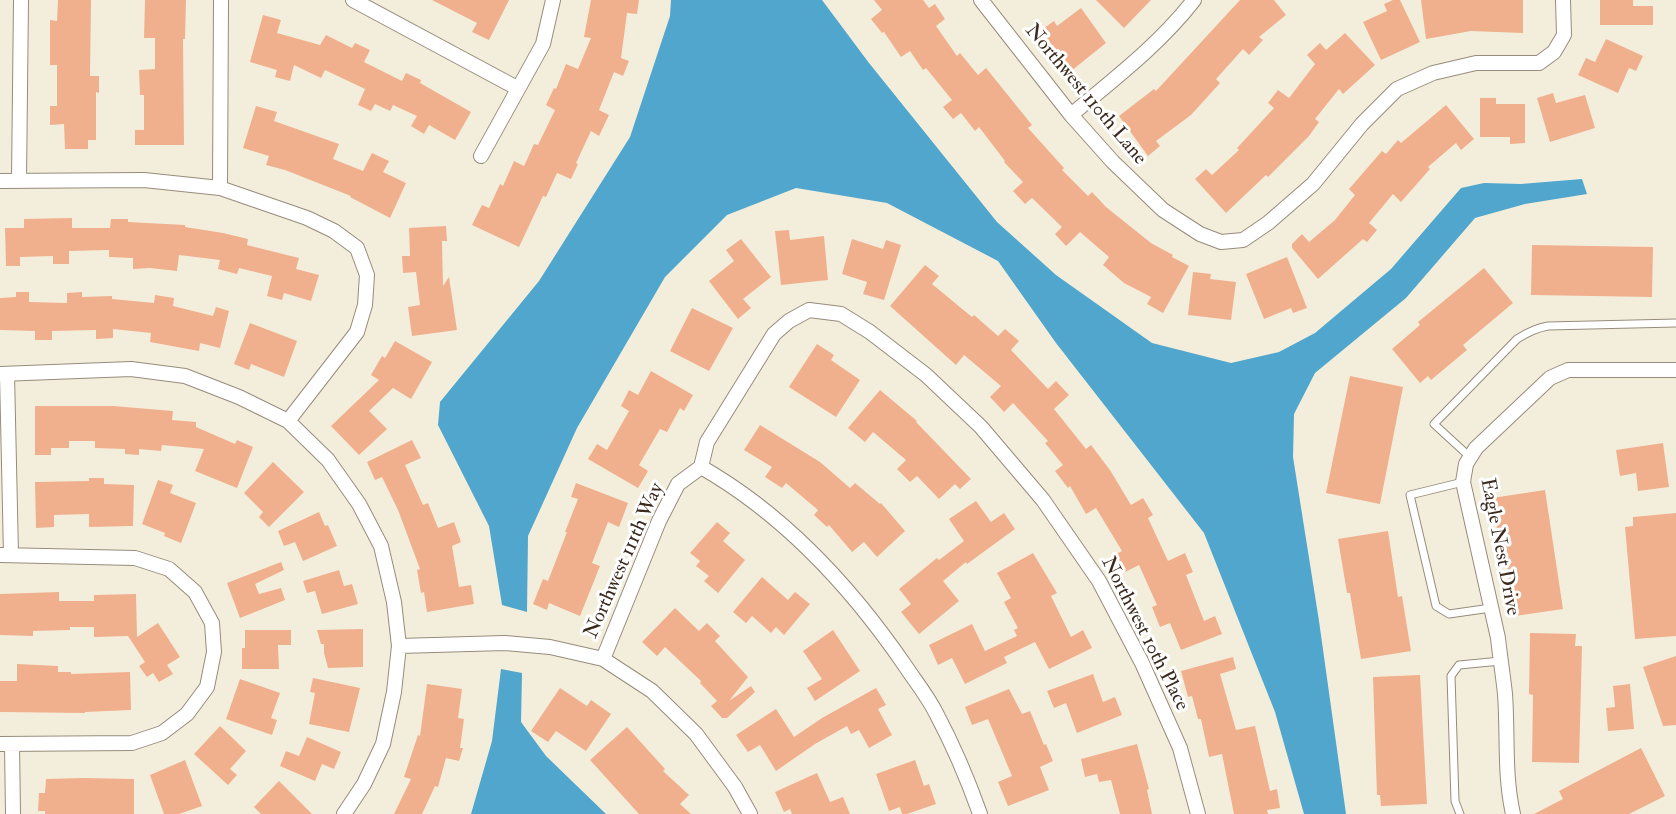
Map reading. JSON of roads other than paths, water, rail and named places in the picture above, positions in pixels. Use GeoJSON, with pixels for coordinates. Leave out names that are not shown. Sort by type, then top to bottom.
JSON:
{"type":"FeatureCollection","features":[{"type":"Feature","properties":{"kind":"street"},"geometry":{"type":"LineString","coordinates":[[19,180],[21,0]]}},
{"type":"Feature","properties":{"kind":"street"},"geometry":{"type":"LineString","coordinates":[[220,188],[221,0]]}},
{"type":"Feature","properties":{"kind":"street"},"geometry":{"type":"LineString","coordinates":[[353,0],[517,88]]}},
{"type":"Feature","properties":{"kind":"street"},"geometry":{"type":"LineString","coordinates":[[481,156],[543,44],[554,0]]}},
{"type":"Feature","properties":{"kind":"street","name":"Northwest 110th Lane"},"geometry":{"type":"LineString","coordinates":[[981,0],[1071,115],[1113,162],[1163,210],[1200,234],[1221,242],[1243,240],[1268,223],[1313,184],[1362,124],[1397,89],[1433,74],[1476,63],[1539,63],[1554,52],[1564,34],[1563,0]]}},
{"type":"Feature","properties":{"kind":"street"},"geometry":{"type":"LineString","coordinates":[[1071,115],[1140,58],[1179,20],[1194,0]]}},
{"type":"Feature","properties":{"kind":"street"},"geometry":{"type":"LineString","coordinates":[[0,181],[144,180],[220,188],[307,218],[334,231],[357,248],[368,275],[365,305],[357,332],[288,421]]}},
{"type":"Feature","properties":{"kind":"street","name":"Northwest 10th Place"},"geometry":{"type":"LineString","coordinates":[[701,467],[707,442],[774,334],[789,321],[808,310],[841,314],[870,332],[926,375],[981,427],[1043,500],[1099,581],[1142,663],[1180,748],[1198,814]]}},
{"type":"Feature","properties":{"kind":"street"},"geometry":{"type":"LineString","coordinates":[[13,814],[6,744],[132,743],[162,733],[187,714],[207,687],[214,652],[212,622],[195,592],[169,569],[135,558],[6,555],[4,374],[131,369],[185,376],[239,397],[288,421],[327,460],[359,504],[381,546],[394,602],[399,646],[394,692],[383,744],[364,784],[344,814]]}},
{"type":"Feature","properties":{"kind":"street","name":"Eagle Nest Drive"},"geometry":{"type":"LineString","coordinates":[[1513,814],[1508,793],[1505,694],[1491,608],[1463,482],[1466,464],[1476,448],[1550,378],[1568,370],[1676,370]]}},
{"type":"Feature","properties":{"kind":"street"},"geometry":{"type":"LineString","coordinates":[[701,467],[735,487],[792,533],[844,585],[936,711],[980,814]]}},
{"type":"Feature","properties":{"kind":"street","name":"Northwest 111th Way"},"geometry":{"type":"LineString","coordinates":[[603,659],[659,521],[678,484],[701,467]]}},
{"type":"Feature","properties":{"kind":"street"},"geometry":{"type":"LineString","coordinates":[[399,646],[505,643],[550,647],[603,659],[652,691],[696,734],[735,787],[750,814]]}},
{"type":"Feature","properties":{"kind":"lane"},"geometry":{"type":"LineString","coordinates":[[1470,457],[1434,424],[1517,339],[1535,328],[1548,326],[1676,323]]}},
{"type":"Feature","properties":{"kind":"lane"},"geometry":{"type":"LineString","coordinates":[[1463,482],[1410,495],[1436,606],[1449,614],[1491,608]]}},
{"type":"Feature","properties":{"kind":"lane"},"geometry":{"type":"LineString","coordinates":[[1460,814],[1455,801],[1450,676],[1459,665],[1500,661]]}},
{"type":"Feature","properties":{"kind":"water"},"geometry":{"type":"Polygon","coordinates":[[[671,0],[822,0],[869,63],[997,222],[1056,275],[1152,343],[1231,363],[1279,352],[1315,333],[1391,269],[1461,188],[1484,183],[1521,184],[1582,179],[1587,194],[1525,204],[1475,218],[1406,298],[1315,373],[1294,414],[1293,457],[1346,814],[1304,814],[1275,712],[1204,533],[1056,343],[998,261],[887,203],[796,188],[727,215],[665,277],[577,428],[528,536],[527,612],[502,605],[489,526],[438,425],[440,402],[539,281],[630,137],[670,16],[671,0]]]}},
{"type":"Feature","properties":{"kind":"water"},"geometry":{"type":"Polygon","coordinates":[[[501,669],[522,673],[521,722],[546,756],[606,814],[471,814],[492,741],[501,669]]]}}]}
